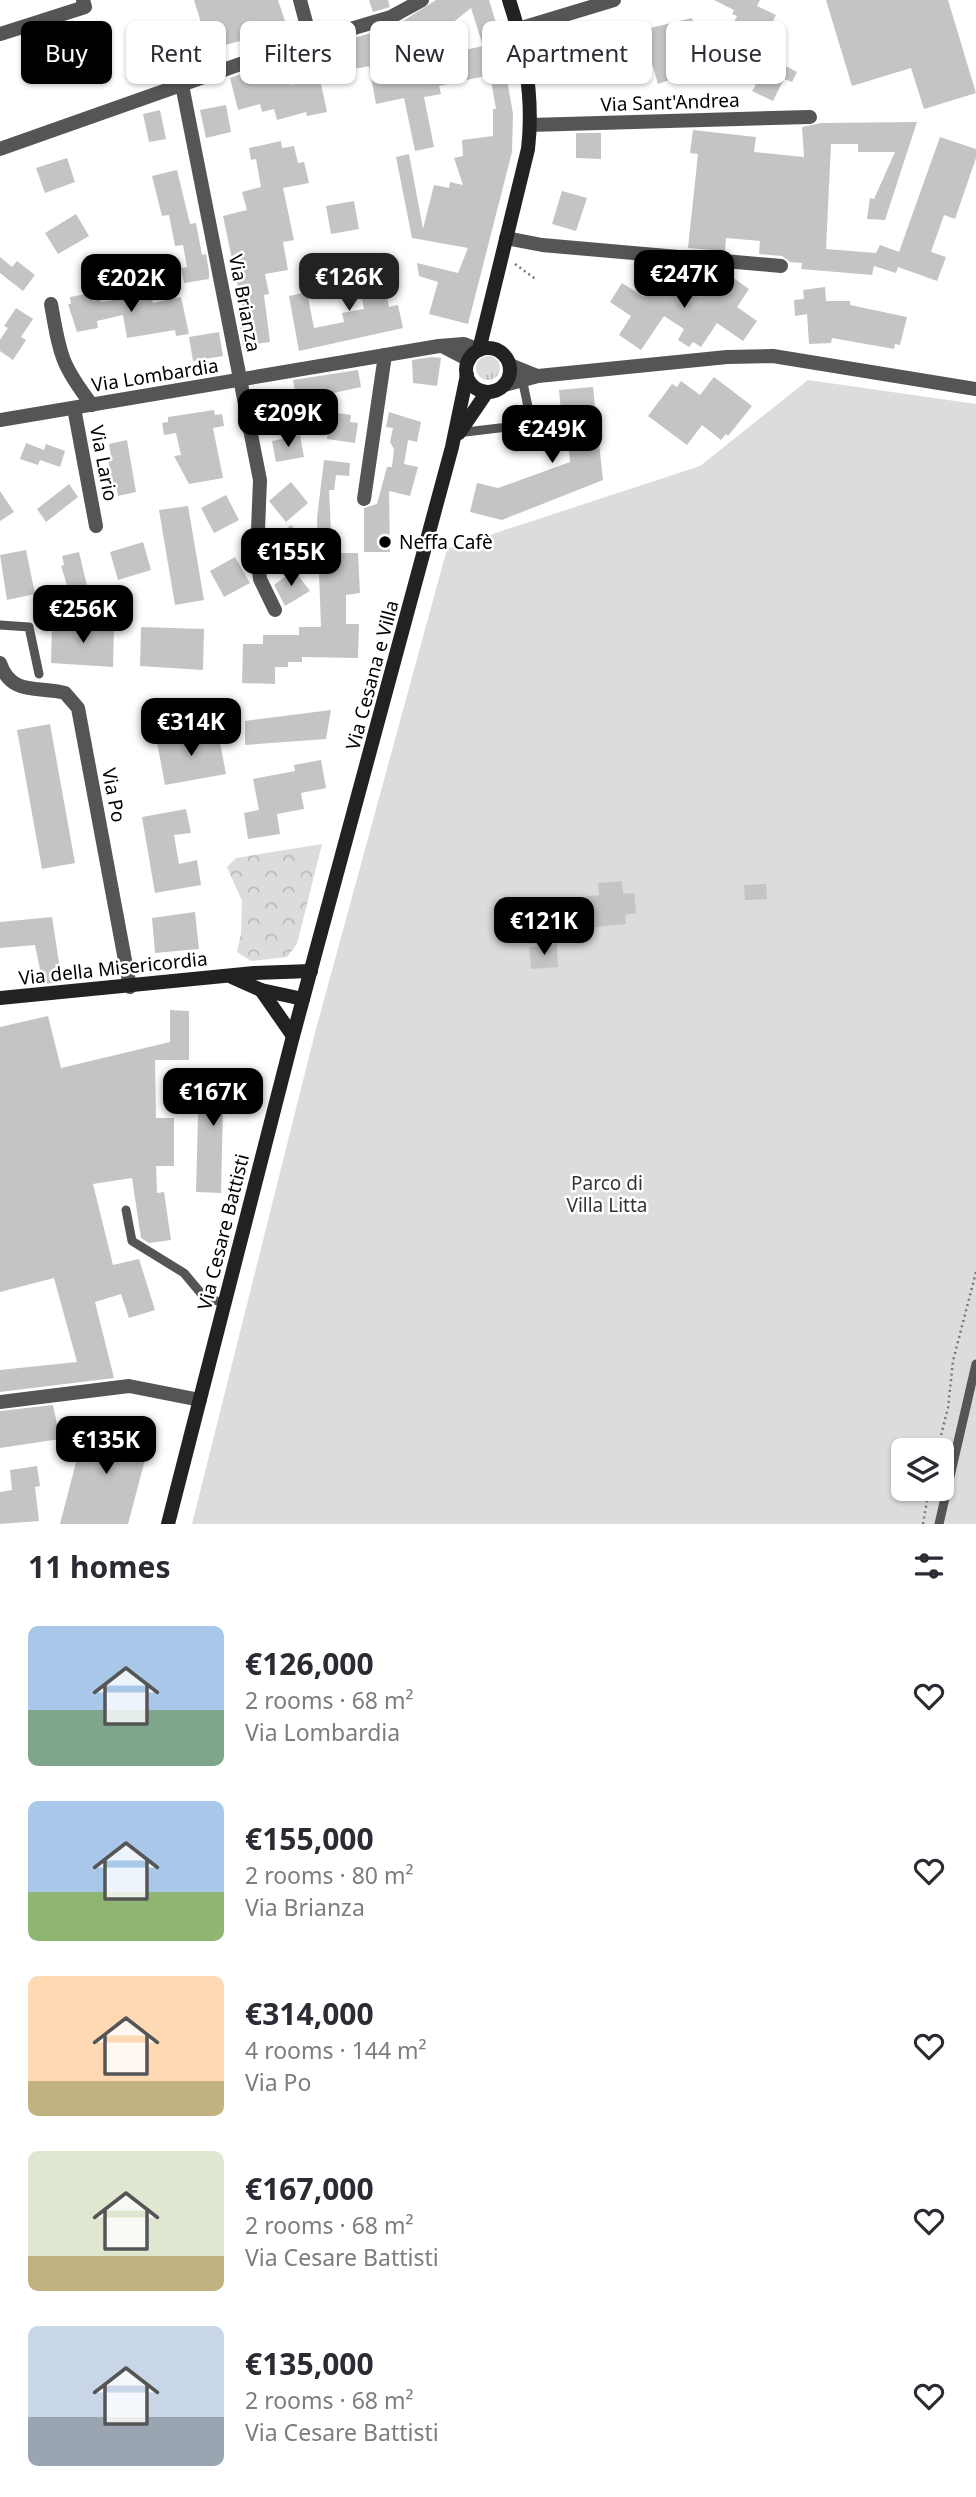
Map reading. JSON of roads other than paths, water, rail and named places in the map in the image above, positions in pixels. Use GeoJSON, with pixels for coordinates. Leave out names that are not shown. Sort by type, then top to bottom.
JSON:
{"type":"FeatureCollection","features":[{"type":"Feature","properties":{"kind":"main road","name":"Via Cesana e Villa"},"geometry":{"type":"LineString","coordinates":[[509,0],[516,21]]}},
{"type":"Feature","properties":{"kind":"main road","name":"Via Cesana e Villa"},"geometry":{"type":"LineString","coordinates":[[326,912],[456,438],[472,362],[512,240],[530,125],[528,84]]}},
{"type":"Feature","properties":{"kind":"main road","name":"Via Cesana e Villa"},"geometry":{"type":"LineString","coordinates":[[491,304],[498,350]]}},
{"type":"Feature","properties":{"kind":"main road"},"geometry":{"type":"LineString","coordinates":[[498,350],[518,372],[504,385],[487,392],[476,389],[472,362],[498,350]]}},
{"type":"Feature","properties":{"kind":"main road","name":"Via Cesana e Villa"},"geometry":{"type":"LineString","coordinates":[[456,438],[487,392]]}},
{"type":"Feature","properties":{"kind":"main road","name":"Via Cesare Battisti"},"geometry":{"type":"LineString","coordinates":[[168,1524],[326,912]]}},
{"type":"Feature","properties":{"kind":"main road","name":"Via della Misericordia"},"geometry":{"type":"LineString","coordinates":[[0,998],[311,971]]}},
{"type":"Feature","properties":{"kind":"main road","name":"Via della Misericordia"},"geometry":{"type":"LineString","coordinates":[[230,976],[261,990],[303,999]]}},
{"type":"Feature","properties":{"kind":"main road"},"geometry":{"type":"LineString","coordinates":[[261,990],[293,1036]]}},
{"type":"Feature","properties":{"kind":"street"},"geometry":{"type":"LineString","coordinates":[[0,34],[85,7],[83,0]]}},
{"type":"Feature","properties":{"kind":"street"},"geometry":{"type":"LineString","coordinates":[[300,0],[306,21]]}},
{"type":"Feature","properties":{"kind":"street"},"geometry":{"type":"LineString","coordinates":[[356,28],[391,17],[422,0]]}},
{"type":"Feature","properties":{"kind":"street"},"geometry":{"type":"LineString","coordinates":[[544,21],[614,0]]}},
{"type":"Feature","properties":{"kind":"street"},"geometry":{"type":"LineString","coordinates":[[0,149],[240,65]]}},
{"type":"Feature","properties":{"kind":"street","name":"Via Brianza"},"geometry":{"type":"LineString","coordinates":[[182,85],[260,480],[257,555],[260,579],[275,610]]}},
{"type":"Feature","properties":{"kind":"street","name":"Via Sant'Andrea"},"geometry":{"type":"LineString","coordinates":[[530,125],[810,117]]}},
{"type":"Feature","properties":{"kind":"street"},"geometry":{"type":"LineString","coordinates":[[512,240],[781,267]]}},
{"type":"Feature","properties":{"kind":"street"},"geometry":{"type":"LineString","coordinates":[[51,304],[60,354],[66,371],[92,405]]}},
{"type":"Feature","properties":{"kind":"street","name":"Via Lombardia"},"geometry":{"type":"LineString","coordinates":[[0,420],[439,346],[464,344],[472,362]]}},
{"type":"Feature","properties":{"kind":"street"},"geometry":{"type":"LineString","coordinates":[[364,499],[385,355]]}},
{"type":"Feature","properties":{"kind":"street"},"geometry":{"type":"LineString","coordinates":[[518,372],[538,376],[727,357],[773,356],[976,389]]}},
{"type":"Feature","properties":{"kind":"street","name":"Via Lario"},"geometry":{"type":"LineString","coordinates":[[74,408],[96,526]]}},
{"type":"Feature","properties":{"kind":"street","name":"Via Po"},"geometry":{"type":"LineString","coordinates":[[0,663],[8,680],[15,685],[25,690],[65,693],[78,708],[130,986]]}},
{"type":"Feature","properties":{"kind":"street"},"geometry":{"type":"LineString","coordinates":[[0,1402],[130,1386],[200,1400]]}},
{"type":"Feature","properties":{"kind":"lane"},"geometry":{"type":"LineString","coordinates":[[456,438],[516,426],[528,407],[518,372]]}},
{"type":"Feature","properties":{"kind":"lane"},"geometry":{"type":"LineString","coordinates":[[0,625],[29,627],[39,674]]}},
{"type":"Feature","properties":{"kind":"lane"},"geometry":{"type":"LineString","coordinates":[[126,1210],[132,1241],[184,1273],[205,1298],[225,1303]]}},
{"type":"Feature","properties":{"kind":"lane"},"geometry":{"type":"LineString","coordinates":[[939,1524],[976,1364]]}},
{"type":"Feature","properties":{"kind":"place","name":"Neffa Cafè"},"geometry":{"type":"Point","coordinates":[385,542]}},
{"type":"Feature","properties":{"kind":"park label","name":"Parco di Villa Litta"},"geometry":{"type":"Point","coordinates":[607,1194]}}]}
